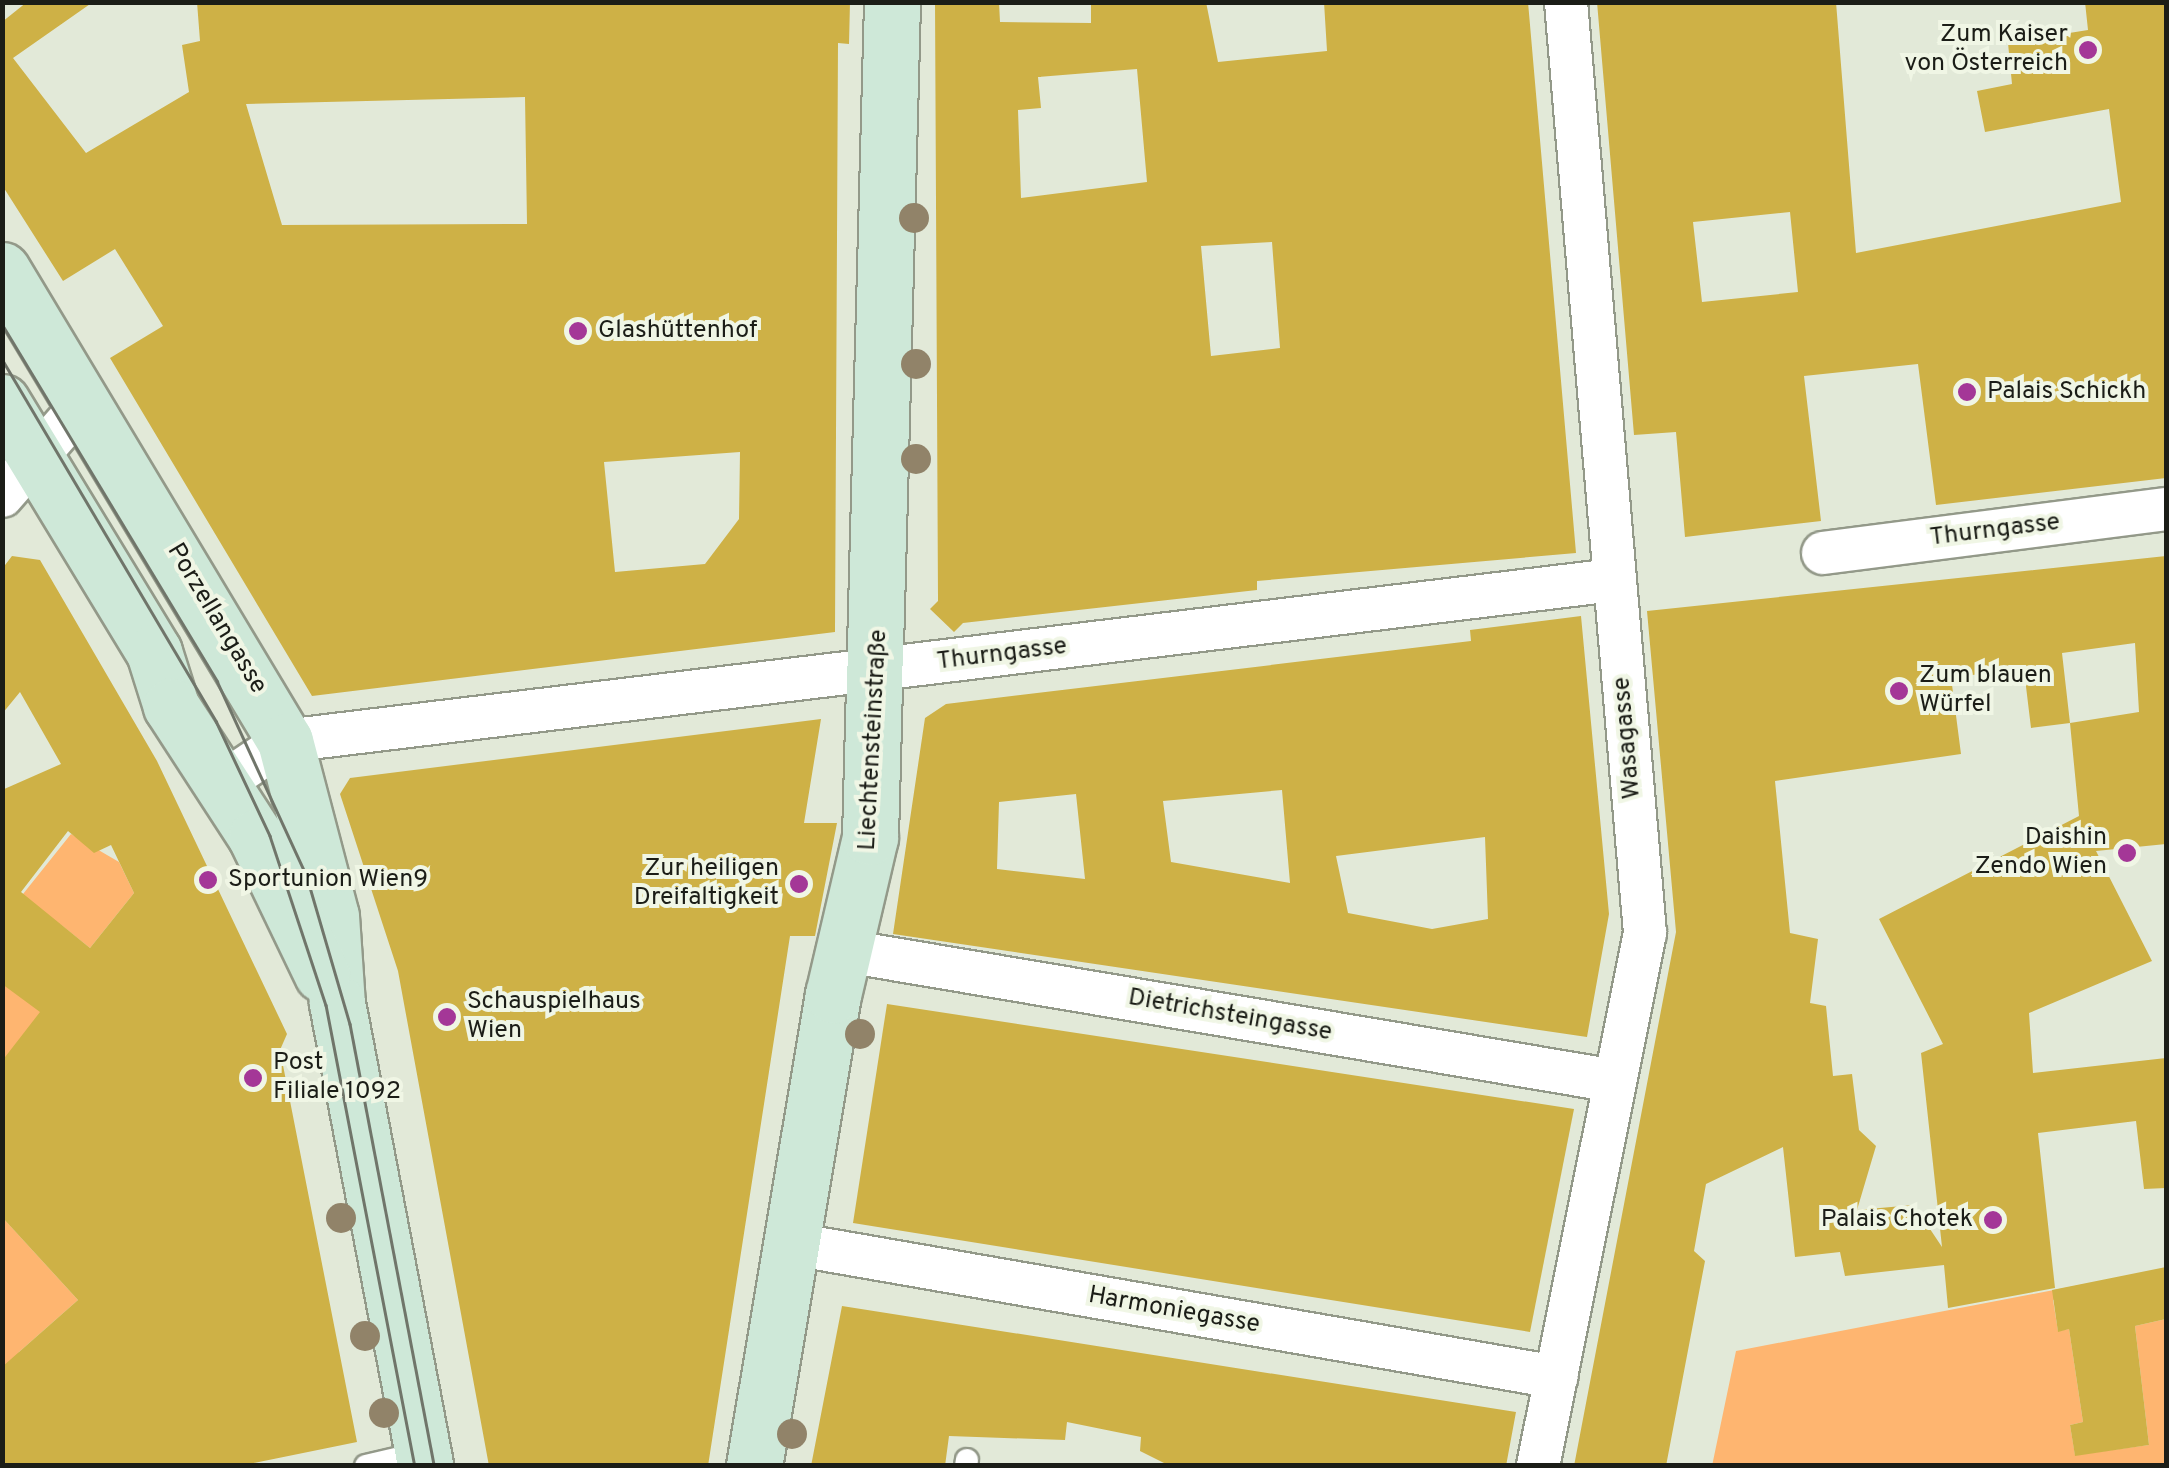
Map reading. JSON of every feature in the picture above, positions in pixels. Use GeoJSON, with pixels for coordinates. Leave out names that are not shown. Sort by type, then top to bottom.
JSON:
{"type":"FeatureCollection","features":[{"type":"Feature","properties":{"kind":"street","name":"Liechtensteinstraße"},"geometry":{"type":"LineString","coordinates":[[754,1466],[846,951],[867,860],[880,671],[892,2]]}},
{"type":"Feature","properties":{"kind":"street","name":"Wasagasse"},"geometry":{"type":"LineString","coordinates":[[1538,1466],[1645,933],[1566,2]]}},
{"type":"Feature","properties":{"kind":"street","name":"Porzellangasse"},"geometry":{"type":"LineString","coordinates":[[2,270],[285,741],[331,916],[338,1003],[424,1459]]}},
{"type":"Feature","properties":{"kind":"street","name":"Porzellangasse"},"geometry":{"type":"LineString","coordinates":[[2,402],[18,476],[224,782],[338,1003]]}},
{"type":"Feature","properties":{"kind":"street"},"geometry":{"type":"LineString","coordinates":[[18,476],[84,403]]}},
{"type":"Feature","properties":{"kind":"street","name":"Thurngasse"},"geometry":{"type":"LineString","coordinates":[[1823,553],[2166,509]]}},
{"type":"Feature","properties":{"kind":"street","name":"Thurngasse"},"geometry":{"type":"LineString","coordinates":[[224,782],[285,741],[1614,580]]}},
{"type":"Feature","properties":{"kind":"street","name":"Dietrichsteingasse"},"geometry":{"type":"LineString","coordinates":[[846,951],[1615,1081]]}},
{"type":"Feature","properties":{"kind":"street","name":"Harmoniegasse"},"geometry":{"type":"LineString","coordinates":[[793,1244],[1556,1377]]}},
{"type":"Feature","properties":{"kind":"lane"},"geometry":{"type":"LineString","coordinates":[[366,1466],[424,1459]]}},
{"type":"Feature","properties":{"kind":"shaded area"},"geometry":{"type":"Polygon","coordinates":[[[71,834],[119,862],[134,893],[90,948],[60,924],[105,1061],[3,1061],[3,919],[71,834]]]}},
{"type":"Feature","properties":{"kind":"shaded area"},"geometry":{"type":"Polygon","coordinates":[[[3,1218],[78,1300],[19,1352],[3,1405],[3,1218]]]}},
{"type":"Feature","properties":{"kind":"shaded area"},"geometry":{"type":"Polygon","coordinates":[[[2085,1284],[2053,1300],[2058,1331],[2069,1329],[2083,1422],[2070,1425],[2075,1455],[2149,1445],[2135,1326],[2166,1319],[2166,1465],[1712,1466],[1736,1351],[2085,1284]]]}},
{"type":"Feature","properties":{"kind":"building"},"geometry":{"type":"Polygon","coordinates":[[[27,2],[93,2],[13,58],[86,153],[189,92],[182,45],[200,41],[197,2],[850,2],[849,44],[838,43],[835,632],[312,696],[110,358],[163,326],[115,249],[63,281],[2,185],[2,22],[27,2]],[[525,97],[246,104],[282,225],[527,224],[525,97]],[[740,452],[604,462],[615,572],[705,564],[739,519],[740,452]]]}},
{"type":"Feature","properties":{"kind":"building"},"geometry":{"type":"Polygon","coordinates":[[[935,2],[999,2],[1000,22],[1091,23],[1091,2],[1206,2],[1218,62],[1327,51],[1324,2],[1528,2],[1576,553],[1257,581],[1257,590],[963,623],[954,632],[930,609],[938,601],[935,2]],[[1137,69],[1038,77],[1041,108],[1018,110],[1021,198],[1147,182],[1137,69]],[[1272,242],[1201,246],[1211,356],[1280,348],[1272,242]]]}},
{"type":"Feature","properties":{"kind":"building"},"geometry":{"type":"Polygon","coordinates":[[[1597,2],[1836,2],[1856,253],[2121,202],[2109,109],[1985,132],[1977,91],[2012,84],[2008,43],[2088,30],[2085,2],[2166,2],[2166,478],[1936,505],[1918,364],[1804,376],[1821,521],[1685,537],[1676,432],[1634,435],[1597,2]],[[1790,212],[1693,222],[1702,302],[1798,292],[1790,212]]]}},
{"type":"Feature","properties":{"kind":"building"},"geometry":{"type":"Polygon","coordinates":[[[12,556],[40,560],[157,761],[287,1034],[280,1050],[357,1442],[239,1466],[2,1466],[2,1367],[78,1300],[2,1217],[2,1061],[40,1012],[2,984],[2,790],[61,764],[20,692],[2,714],[2,569],[12,556]],[[68,831],[21,892],[90,948],[134,893],[111,845],[94,853],[68,831]]]}},
{"type":"Feature","properties":{"kind":"building"},"geometry":{"type":"Polygon","coordinates":[[[2166,556],[2166,844],[2096,851],[2152,961],[2029,1013],[2033,1073],[2166,1058],[2166,1188],[2144,1189],[2136,1121],[2038,1133],[2055,1288],[1948,1308],[1944,1265],[1845,1276],[1840,1252],[1795,1257],[1783,1147],[1706,1184],[1694,1251],[1705,1261],[1666,1466],[1574,1466],[1676,932],[1647,611],[2166,556]],[[2135,643],[2062,653],[2070,723],[2139,712],[2135,643]],[[2024,670],[1951,677],[1961,754],[1775,781],[1790,933],[1818,939],[1810,1003],[1826,1006],[1833,1076],[1852,1074],[1859,1130],[1876,1146],[1857,1210],[1914,1205],[1942,1247],[1921,1053],[1943,1044],[1879,919],[2079,816],[2070,723],[2031,728],[2024,670]]]}},
{"type":"Feature","properties":{"kind":"building"},"geometry":{"type":"Polygon","coordinates":[[[1581,616],[1609,914],[1587,1037],[893,934],[925,718],[946,704],[1471,641],[1470,630],[1581,616]],[[1282,790],[1163,801],[1171,862],[1290,883],[1282,790]],[[1076,794],[999,802],[997,869],[1085,879],[1076,794]],[[1485,837],[1336,856],[1348,913],[1432,929],[1488,919],[1485,837]]]}},
{"type":"Feature","properties":{"kind":"building"},"geometry":{"type":"Polygon","coordinates":[[[821,719],[804,823],[837,823],[815,936],[790,936],[708,1466],[489,1466],[398,971],[340,794],[350,778],[821,719]]]}},
{"type":"Feature","properties":{"kind":"building"},"geometry":{"type":"Polygon","coordinates":[[[887,1004],[1574,1109],[1530,1332],[853,1223],[887,1004]]]}},
{"type":"Feature","properties":{"kind":"building"},"geometry":{"type":"Polygon","coordinates":[[[2166,1267],[2166,1319],[2135,1326],[2149,1445],[2075,1456],[2070,1425],[2083,1422],[2069,1329],[2058,1332],[2052,1290],[2166,1267]]]}},
{"type":"Feature","properties":{"kind":"building"},"geometry":{"type":"Polygon","coordinates":[[[842,1306],[1516,1412],[1506,1466],[1170,1466],[1140,1451],[1141,1437],[1067,1422],[1065,1440],[949,1436],[945,1466],[811,1466],[842,1306]]]}},
{"type":"Feature","properties":{"kind":"tram line"},"geometry":{"type":"LineString","coordinates":[[2,324],[217,681],[307,877],[350,1024],[434,1466]]}},
{"type":"Feature","properties":{"kind":"tram line"},"geometry":{"type":"LineString","coordinates":[[2,359],[216,721],[270,836],[326,1005],[415,1466]]}},
{"type":"Feature","properties":{"kind":"place","name":"Zum Kaiser von Österreich"},"geometry":{"type":"Point","coordinates":[2088,50]}},
{"type":"Feature","properties":{"kind":"place","name":"Glashüttenhof"},"geometry":{"type":"Point","coordinates":[578,331]}},
{"type":"Feature","properties":{"kind":"place","name":"Palais Schickh"},"geometry":{"type":"Point","coordinates":[1967,392]}},
{"type":"Feature","properties":{"kind":"place","name":"Zum blauen Würfel"},"geometry":{"type":"Point","coordinates":[1899,691]}},
{"type":"Feature","properties":{"kind":"place","name":"Daishin Zendo Wien"},"geometry":{"type":"Point","coordinates":[2127,853]}},
{"type":"Feature","properties":{"kind":"place","name":"Sportunion Wien9"},"geometry":{"type":"Point","coordinates":[208,880]}},
{"type":"Feature","properties":{"kind":"place","name":"Zur heiligen Dreifaltigkeit"},"geometry":{"type":"Point","coordinates":[799,884]}},
{"type":"Feature","properties":{"kind":"place","name":"Schauspielhaus Wien"},"geometry":{"type":"Point","coordinates":[447,1017]}},
{"type":"Feature","properties":{"kind":"place","name":"Post Filiale 1092"},"geometry":{"type":"Point","coordinates":[253,1078]}},
{"type":"Feature","properties":{"kind":"place","name":"Palais Chotek"},"geometry":{"type":"Point","coordinates":[1993,1220]}}]}
